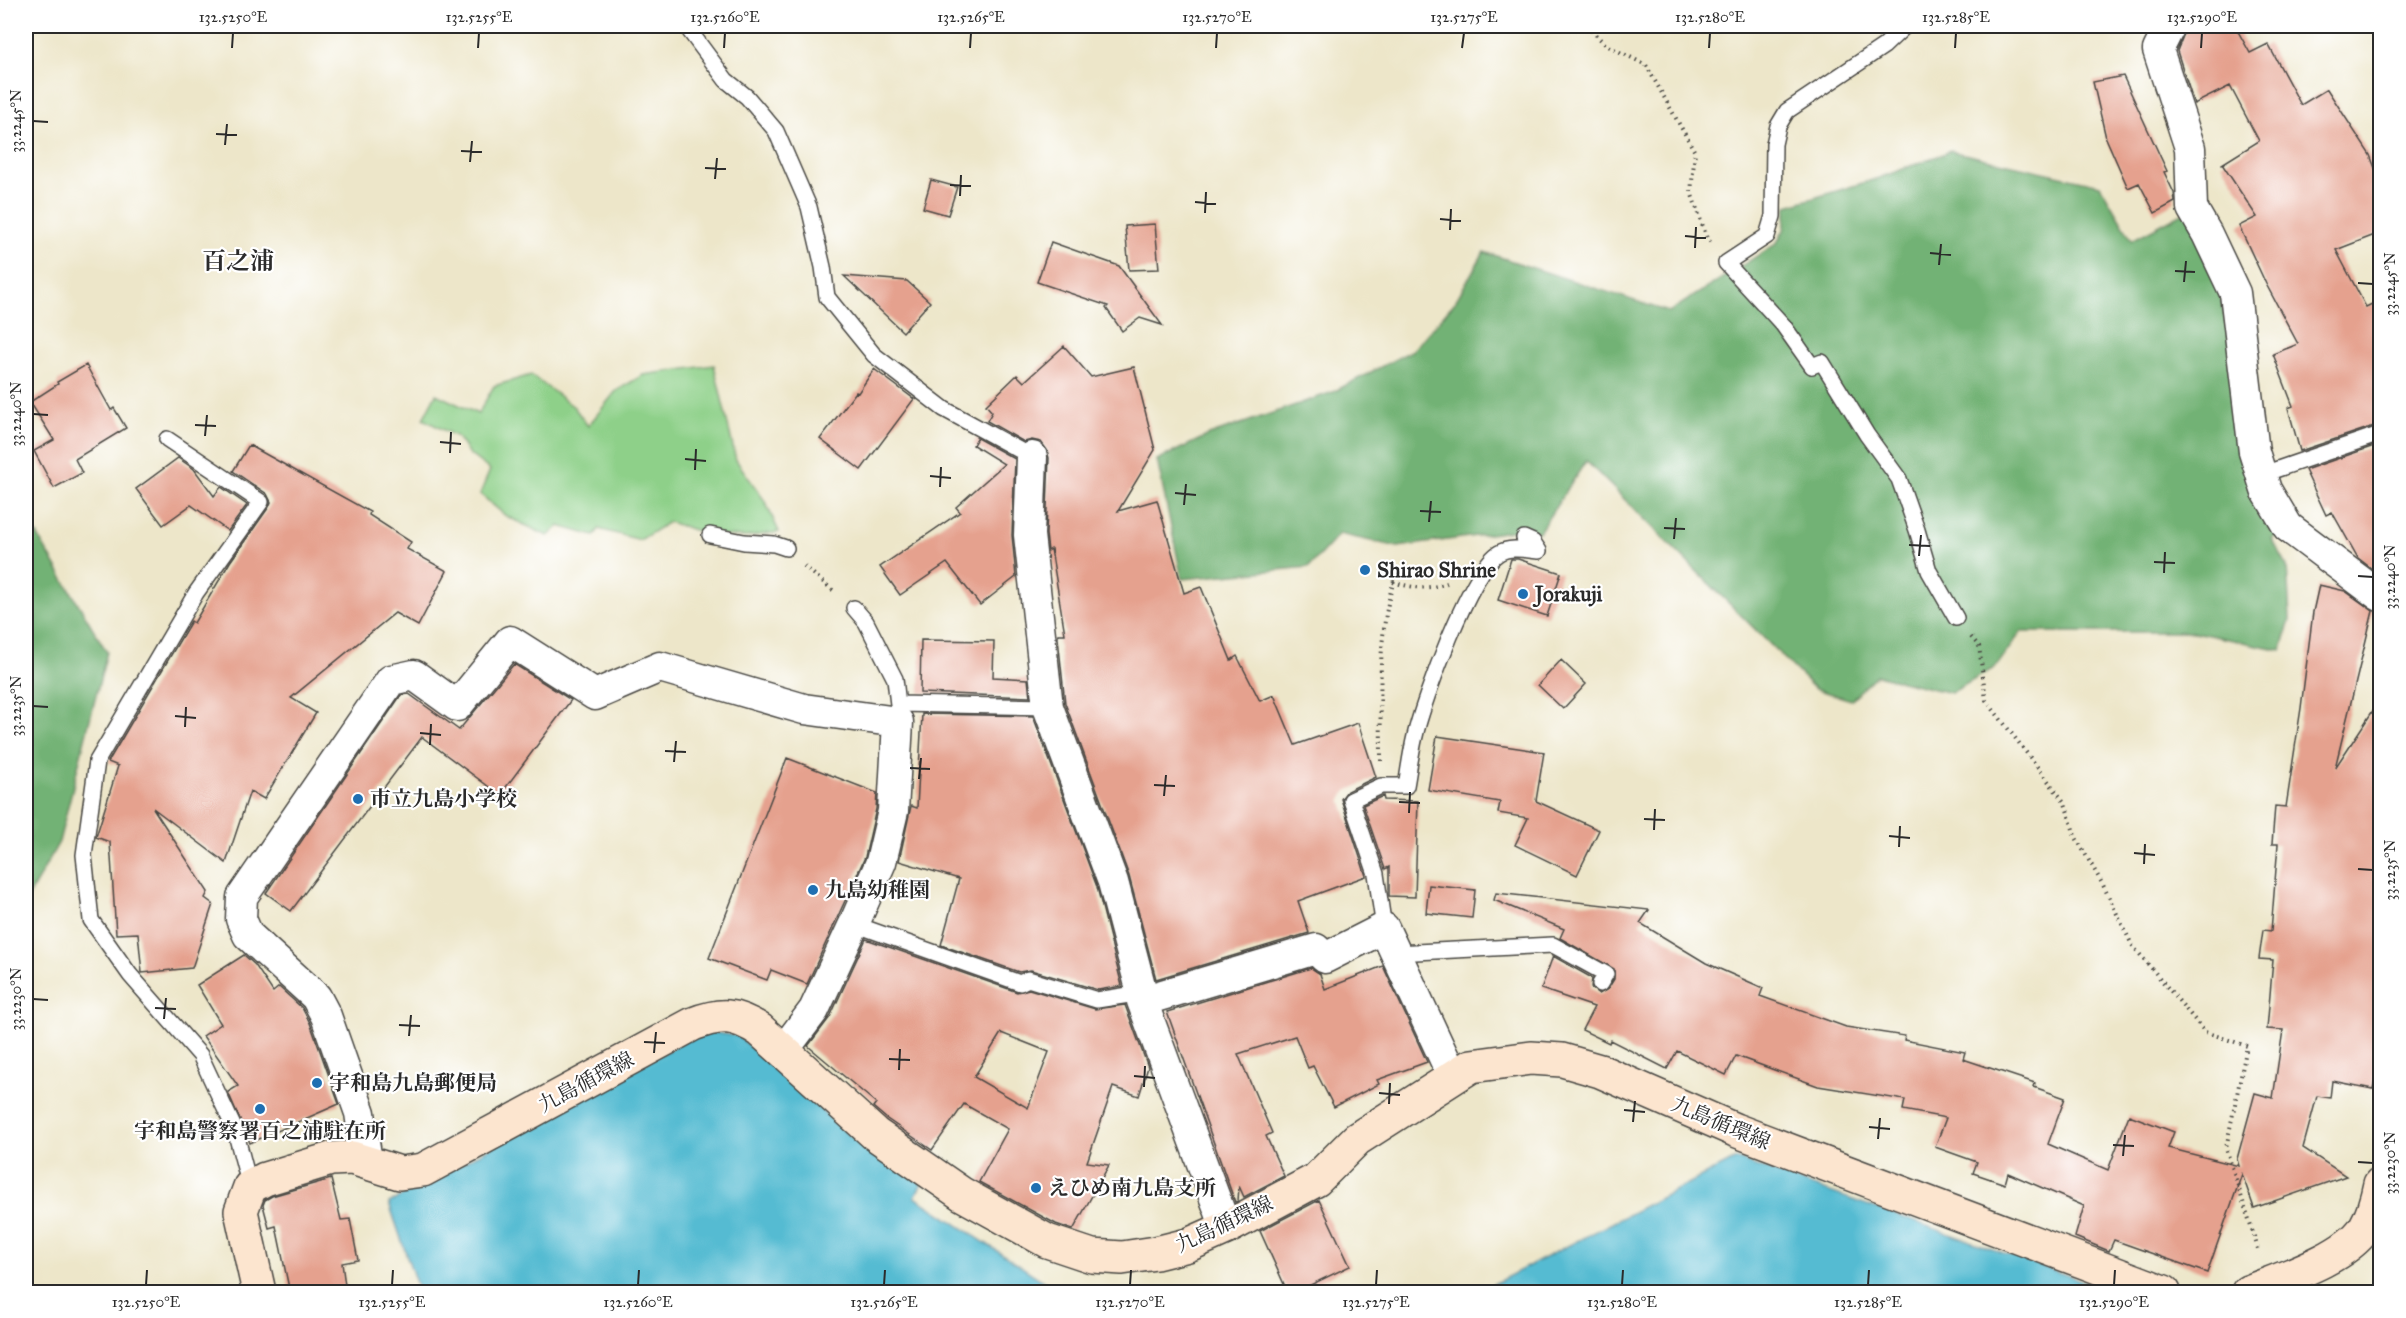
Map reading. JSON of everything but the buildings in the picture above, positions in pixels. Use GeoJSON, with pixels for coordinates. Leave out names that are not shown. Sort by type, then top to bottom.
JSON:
{"type":"FeatureCollection","features":[{"type":"Feature","properties":{"kind":"main road","name":"九島循環線"},"geometry":{"type":"LineString","coordinates":[[249,1187],[265,1179],[331,1159],[352,1158],[400,1173],[423,1170],[693,1024],[711,1017],[728,1016],[744,1020],[760,1030],[875,1134],[962,1194],[1047,1241],[1092,1256],[1122,1258],[1188,1245],[1226,1228],[1316,1180],[1357,1138],[1471,1066],[1494,1061],[1531,1058],[1563,1060],[1600,1071],[1735,1130],[2164,1293]]}},
{"type":"Feature","properties":{"kind":"main road"},"geometry":{"type":"LineString","coordinates":[[2259,1288],[2319,1263],[2343,1248],[2364,1229],[2374,1210],[2380,1184]]}},
{"type":"Feature","properties":{"kind":"main road"},"geometry":{"type":"LineString","coordinates":[[249,1187],[242,1211],[259,1293]]}},
{"type":"Feature","properties":{"kind":"street"},"geometry":{"type":"LineString","coordinates":[[2170,26],[2158,50],[2190,147],[2192,208],[2235,293],[2254,452],[2266,490],[2288,527],[2375,588]]}},
{"type":"Feature","properties":{"kind":"street"},"geometry":{"type":"LineString","coordinates":[[1032,457],[1029,535],[1048,707],[1113,882],[1142,997],[1226,1228]]}},
{"type":"Feature","properties":{"kind":"street"},"geometry":{"type":"LineString","coordinates":[[367,1162],[360,1113],[326,1016],[316,997],[248,935],[241,919],[242,897],[391,680],[414,675],[457,706],[510,641],[595,695],[660,667],[804,709],[899,713],[893,811],[880,862],[855,924],[814,1010],[783,1051]]}},
{"type":"Feature","properties":{"kind":"street"},"geometry":{"type":"LineString","coordinates":[[1142,997],[1316,949],[1326,958],[1390,940],[1453,1077]]}},
{"type":"Feature","properties":{"kind":"lane"},"geometry":{"type":"LineString","coordinates":[[686,26],[726,80],[747,97],[776,131],[809,207],[828,297],[848,323],[874,355],[944,409],[1032,457]]}},
{"type":"Feature","properties":{"kind":"lane"},"geometry":{"type":"LineString","coordinates":[[1905,26],[1884,46],[1787,111],[1778,126],[1774,144],[1773,216],[1767,236],[1726,263],[1783,325],[1812,366],[1822,362],[1899,479],[1929,571],[1956,618]]}},
{"type":"Feature","properties":{"kind":"lane"},"geometry":{"type":"LineString","coordinates":[[2272,471],[2380,434]]}},
{"type":"Feature","properties":{"kind":"lane"},"geometry":{"type":"LineString","coordinates":[[167,439],[261,501],[196,593],[97,760],[84,855],[91,920],[130,975],[200,1055],[235,1130],[249,1187]]}},
{"type":"Feature","properties":{"kind":"lane"},"geometry":{"type":"LineString","coordinates":[[710,535],[744,542],[774,544],[786,548]]}},
{"type":"Feature","properties":{"kind":"lane"},"geometry":{"type":"LineString","coordinates":[[1524,538],[1533,542],[1539,551],[1512,549],[1496,555],[1487,564],[1452,630],[1415,735],[1406,786],[1381,786],[1351,800],[1376,874],[1390,940],[1553,945],[1606,974],[1600,984]]}},
{"type":"Feature","properties":{"kind":"lane"},"geometry":{"type":"LineString","coordinates":[[854,608],[866,622],[895,679],[899,713],[1048,707]]}},
{"type":"Feature","properties":{"kind":"lane"},"geometry":{"type":"LineString","coordinates":[[855,924],[1020,983],[1028,978],[1097,1000],[1142,997]]}},
{"type":"Feature","properties":{"kind":"path"},"geometry":{"type":"LineString","coordinates":[[1587,26],[1606,45],[1646,65],[1695,152],[1691,192],[1707,238],[1726,263]]}},
{"type":"Feature","properties":{"kind":"path"},"geometry":{"type":"LineString","coordinates":[[786,548],[801,564],[854,608]]}},
{"type":"Feature","properties":{"kind":"path"},"geometry":{"type":"LineString","coordinates":[[1381,786],[1380,679],[1384,614],[1395,577],[1386,574]]}},
{"type":"Feature","properties":{"kind":"path"},"geometry":{"type":"LineString","coordinates":[[1393,582],[1408,587]]}},
{"type":"Feature","properties":{"kind":"path"},"geometry":{"type":"LineString","coordinates":[[1956,618],[1979,646],[1986,700],[2065,803],[2075,836],[2103,885],[2132,945],[2205,1032],[2247,1046],[2226,1148],[2259,1288]]}},
{"type":"Feature","properties":{"kind":"green space"},"geometry":{"type":"Polygon","coordinates":[[[1951,151],[2100,185],[2132,240],[2192,208],[2207,234],[2254,452],[2288,527],[2272,539],[2287,566],[2290,619],[2282,650],[2194,632],[2021,632],[1996,667],[1951,693],[1876,675],[1851,700],[1815,689],[1586,461],[1539,532],[1518,530],[1398,547],[1339,534],[1309,567],[1182,579],[1157,460],[1209,435],[1333,392],[1413,350],[1455,302],[1484,252],[1669,312],[1776,244],[1784,230],[1787,206],[1879,178],[1951,151]]]}},
{"type":"Feature","properties":{"kind":"green space"},"geometry":{"type":"Polygon","coordinates":[[[714,365],[736,460],[765,501],[779,532],[745,537],[710,535],[669,522],[640,540],[599,529],[594,536],[559,526],[548,536],[506,516],[480,494],[490,470],[469,454],[457,437],[423,419],[436,394],[478,414],[494,386],[531,375],[574,407],[588,426],[616,391],[643,375],[714,365]]]}},
{"type":"Feature","properties":{"kind":"green space"},"geometry":{"type":"Polygon","coordinates":[[[26,516],[107,652],[59,842],[26,901],[26,516]]]}},
{"type":"Feature","properties":{"kind":"water"},"geometry":{"type":"Polygon","coordinates":[[[703,1031],[738,1036],[863,1147],[922,1183],[915,1197],[1060,1292],[419,1292],[389,1203],[703,1031]]]}},
{"type":"Feature","properties":{"kind":"water"},"geometry":{"type":"Polygon","coordinates":[[[1736,1159],[2115,1292],[1478,1292],[1736,1159]]]}},
{"type":"Feature","properties":{"kind":"place","name":"Shirao Shrine"},"geometry":{"type":"Point","coordinates":[1365,570]}},
{"type":"Feature","properties":{"kind":"place","name":"Jorakuji"},"geometry":{"type":"Point","coordinates":[1523,594]}},
{"type":"Feature","properties":{"kind":"place","name":"市立九島小学校"},"geometry":{"type":"Point","coordinates":[358,799]}},
{"type":"Feature","properties":{"kind":"place","name":"九島幼稚園"},"geometry":{"type":"Point","coordinates":[813,890]}},
{"type":"Feature","properties":{"kind":"place","name":"宇和島九島郵便局"},"geometry":{"type":"Point","coordinates":[317,1083]}},
{"type":"Feature","properties":{"kind":"place","name":"宇和島警察署百之浦駐在所"},"geometry":{"type":"Point","coordinates":[260,1109]}},
{"type":"Feature","properties":{"kind":"place","name":"えひめ南九島支所"},"geometry":{"type":"Point","coordinates":[1036,1188]}},
{"type":"Feature","properties":{"kind":"district","name":"百之浦"},"geometry":{"type":"Point","coordinates":[238,261]}}]}
